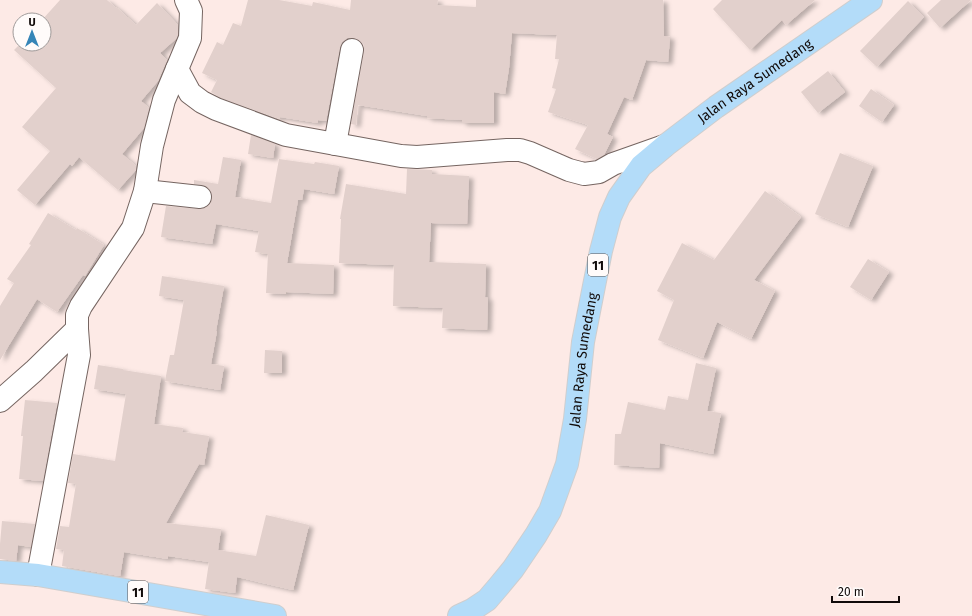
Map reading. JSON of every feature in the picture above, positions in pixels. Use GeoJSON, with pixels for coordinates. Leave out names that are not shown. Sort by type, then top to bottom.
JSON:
{"type":"FeatureCollection","features":[{"type":"Feature","properties":{"kind":"highway","name":"Jalan Raya Sumedang"},"geometry":{"type":"LineString","coordinates":[[459,616],[472,610],[487,600],[513,569],[550,511],[567,464],[576,419],[583,342],[601,251],[610,217],[619,197],[641,166],[666,145],[716,107],[870,0]]}},
{"type":"Feature","properties":{"kind":"highway","name":"11"},"geometry":{"type":"LineString","coordinates":[[0,572],[38,575],[275,616]]}},
{"type":"Feature","properties":{"kind":"street"},"geometry":{"type":"LineString","coordinates":[[38,575],[79,355],[77,315],[81,306],[134,228],[145,191],[152,146],[164,100],[190,38],[191,11],[186,0]]}},
{"type":"Feature","properties":{"kind":"street"},"geometry":{"type":"LineString","coordinates":[[334,144],[352,50]]}},
{"type":"Feature","properties":{"kind":"street"},"geometry":{"type":"LineString","coordinates":[[177,69],[190,93],[202,102],[216,109],[286,135],[401,156],[417,157],[520,150],[569,170],[584,174],[600,172],[613,164],[666,145]]}},
{"type":"Feature","properties":{"kind":"street"},"geometry":{"type":"LineString","coordinates":[[145,191],[200,197]]}},
{"type":"Feature","properties":{"kind":"street"},"geometry":{"type":"LineString","coordinates":[[0,400],[34,371],[77,329]]}},
{"type":"Feature","properties":{"kind":"building"},"geometry":{"type":"Polygon","coordinates":[[[60,0],[107,0],[136,25],[157,3],[178,25],[178,35],[177,38],[160,53],[167,60],[158,81],[141,101],[149,108],[144,128],[122,154],[136,166],[136,170],[118,190],[79,157],[72,166],[70,164],[35,205],[17,190],[50,151],[22,127],[56,88],[16,52],[52,52],[52,12],[49,12],[60,0]]]}},
{"type":"Feature","properties":{"kind":"building"},"geometry":{"type":"Polygon","coordinates":[[[248,0],[279,0],[312,6],[313,2],[350,10],[351,0],[438,0],[437,5],[476,7],[476,0],[663,0],[664,36],[670,37],[668,62],[646,60],[632,100],[624,97],[607,134],[613,137],[604,155],[597,159],[575,149],[588,125],[548,112],[556,89],[552,88],[559,59],[555,59],[557,35],[512,33],[505,94],[494,92],[494,123],[462,123],[462,120],[427,118],[427,116],[358,105],[356,125],[351,124],[364,52],[364,45],[354,38],[347,38],[342,42],[340,47],[326,121],[318,120],[318,123],[280,117],[280,119],[221,98],[211,92],[217,80],[202,73],[217,42],[223,45],[233,23],[241,26],[248,0]]]}},
{"type":"Feature","properties":{"kind":"building"},"geometry":{"type":"Polygon","coordinates":[[[722,0],[815,0],[786,25],[782,20],[750,50],[713,9],[722,0]]]}},
{"type":"Feature","properties":{"kind":"building"},"geometry":{"type":"Polygon","coordinates":[[[941,0],[971,0],[940,28],[927,13],[941,0]]]}},
{"type":"Feature","properties":{"kind":"building"},"geometry":{"type":"Polygon","coordinates":[[[908,1],[924,17],[877,67],[860,51],[908,1]]]}},
{"type":"Feature","properties":{"kind":"building"},"geometry":{"type":"Polygon","coordinates":[[[828,71],[845,92],[818,113],[801,92],[828,71]]]}},
{"type":"Feature","properties":{"kind":"building"},"geometry":{"type":"Polygon","coordinates":[[[871,89],[894,105],[882,122],[859,106],[871,89]]]}},
{"type":"Feature","properties":{"kind":"building"},"geometry":{"type":"Polygon","coordinates":[[[251,135],[275,144],[273,158],[248,154],[251,135]]]}},
{"type":"Feature","properties":{"kind":"building"},"geometry":{"type":"Polygon","coordinates":[[[840,153],[873,166],[848,227],[815,214],[840,153]]]}},
{"type":"Feature","properties":{"kind":"building"},"geometry":{"type":"Polygon","coordinates":[[[223,157],[241,160],[235,197],[271,203],[279,159],[339,166],[334,194],[304,189],[302,200],[298,200],[287,263],[334,265],[333,294],[286,292],[286,294],[266,293],[268,254],[255,252],[259,231],[216,224],[212,244],[161,237],[166,206],[199,209],[210,205],[212,198],[211,192],[207,187],[194,184],[194,180],[218,184],[223,157]]]}},
{"type":"Feature","properties":{"kind":"building"},"geometry":{"type":"Polygon","coordinates":[[[407,169],[432,170],[432,174],[469,176],[467,224],[431,223],[429,262],[486,264],[485,297],[488,298],[487,330],[442,328],[443,308],[393,306],[394,265],[339,263],[340,219],[346,184],[406,194],[407,169]]]}},
{"type":"Feature","properties":{"kind":"building"},"geometry":{"type":"Polygon","coordinates":[[[765,191],[801,217],[754,280],[775,291],[751,339],[717,322],[703,358],[658,340],[674,300],[657,291],[682,243],[714,260],[765,191]]]}},
{"type":"Feature","properties":{"kind":"building"},"geometry":{"type":"Polygon","coordinates":[[[48,213],[76,230],[77,228],[104,245],[85,276],[83,275],[57,312],[37,299],[0,360],[0,306],[14,283],[7,279],[31,245],[29,244],[48,213]]]}},
{"type":"Feature","properties":{"kind":"building"},"geometry":{"type":"Polygon","coordinates":[[[868,259],[889,272],[871,300],[850,287],[868,259]]]}},
{"type":"Feature","properties":{"kind":"building"},"geometry":{"type":"Polygon","coordinates":[[[162,276],[224,286],[211,364],[224,366],[220,390],[165,381],[170,355],[174,355],[184,300],[159,296],[162,276]]]}},
{"type":"Feature","properties":{"kind":"building"},"geometry":{"type":"Polygon","coordinates":[[[265,350],[282,351],[282,373],[264,373],[265,350]]]}},
{"type":"Feature","properties":{"kind":"building"},"geometry":{"type":"Polygon","coordinates":[[[696,363],[716,368],[707,411],[721,413],[713,454],[660,443],[659,468],[614,465],[615,434],[621,434],[628,402],[665,410],[668,396],[688,400],[696,363]]]}},
{"type":"Feature","properties":{"kind":"building"},"geometry":{"type":"Polygon","coordinates":[[[98,365],[161,376],[154,424],[183,428],[182,432],[209,436],[204,465],[199,464],[166,523],[221,529],[218,550],[256,556],[266,515],[309,525],[293,590],[237,577],[235,593],[205,589],[209,562],[168,556],[168,559],[124,552],[120,576],[62,566],[64,550],[56,549],[60,526],[69,527],[76,484],[68,483],[73,454],[115,461],[126,394],[94,389],[98,365]]]}},
{"type":"Feature","properties":{"kind":"building"},"geometry":{"type":"Polygon","coordinates":[[[25,400],[57,403],[43,481],[19,479],[23,436],[21,436],[25,400]]]}},
{"type":"Feature","properties":{"kind":"building"},"geometry":{"type":"Polygon","coordinates":[[[2,521],[35,524],[31,547],[18,545],[16,561],[0,559],[2,521]]]}}]}
